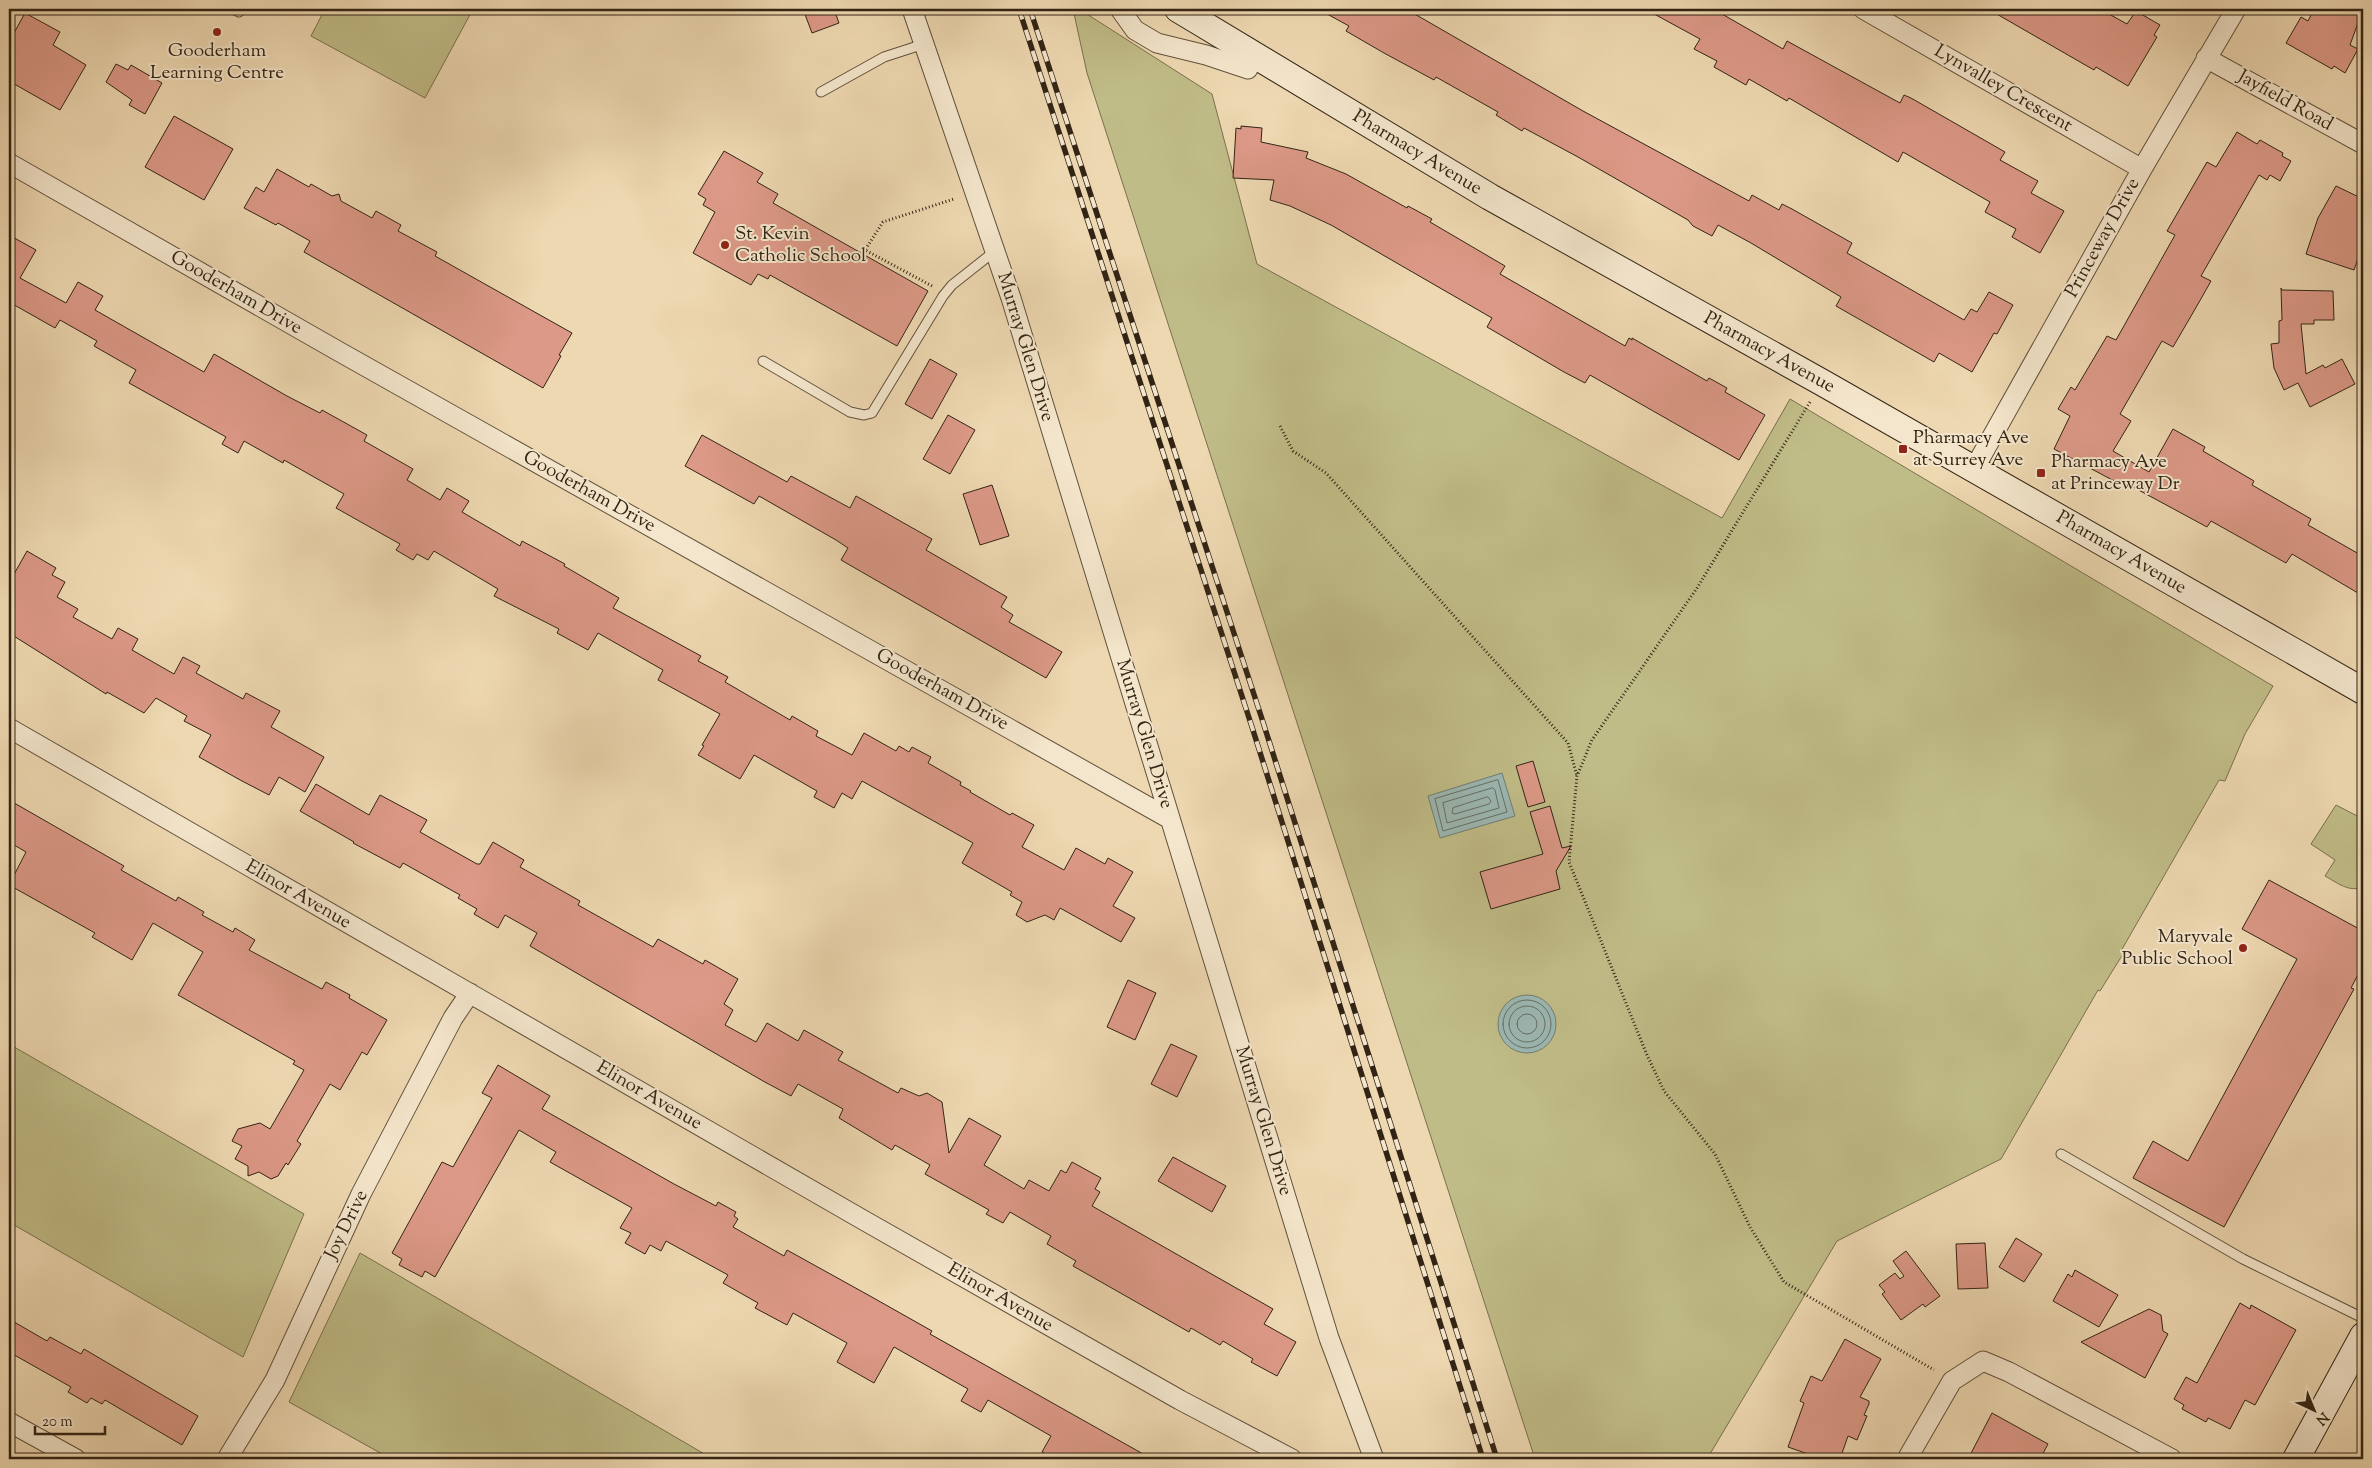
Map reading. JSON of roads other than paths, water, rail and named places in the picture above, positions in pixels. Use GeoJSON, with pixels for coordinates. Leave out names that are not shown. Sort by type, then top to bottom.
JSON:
{"type":"FeatureCollection","features":[{"type":"Feature","properties":{"kind":"street","name":"Murray Glen Drive"},"geometry":{"type":"LineString","coordinates":[[912,9],[995,251],[1330,1338],[1374,1459]]}},
{"type":"Feature","properties":{"kind":"street"},"geometry":{"type":"LineString","coordinates":[[1120,9],[1135,30],[1157,43],[1206,55],[1248,69]]}},
{"type":"Feature","properties":{"kind":"street","name":"Pharmacy Avenue"},"geometry":{"type":"LineString","coordinates":[[1178,9],[1490,198],[1822,382],[2363,691]]}},
{"type":"Feature","properties":{"kind":"street","name":"Lynvalley Crescent"},"geometry":{"type":"LineString","coordinates":[[1864,9],[2142,169]]}},
{"type":"Feature","properties":{"kind":"street","name":"Princeway Drive"},"geometry":{"type":"LineString","coordinates":[[1974,469],[2142,169],[2236,9]]}},
{"type":"Feature","properties":{"kind":"street","name":"Jayfield Road"},"geometry":{"type":"LineString","coordinates":[[2206,58],[2363,144]]}},
{"type":"Feature","properties":{"kind":"street","name":"Gooderham Drive"},"geometry":{"type":"LineString","coordinates":[[9,163],[338,351],[1170,819]]}},
{"type":"Feature","properties":{"kind":"street","name":"Elinor Avenue"},"geometry":{"type":"LineString","coordinates":[[9,728],[1180,1400],[1292,1459]]}},
{"type":"Feature","properties":{"kind":"street","name":"Joy Drive"},"geometry":{"type":"LineString","coordinates":[[228,1459],[275,1380],[361,1194],[453,1018],[470,994]]}},
{"type":"Feature","properties":{"kind":"street"},"geometry":{"type":"LineString","coordinates":[[2296,1459],[2363,1336]]}},
{"type":"Feature","properties":{"kind":"street"},"geometry":{"type":"LineString","coordinates":[[1908,1459],[1952,1381],[1983,1362],[2009,1372],[2172,1459]]}},
{"type":"Feature","properties":{"kind":"street"},"geometry":{"type":"LineString","coordinates":[[9,1422],[76,1459]]}},
{"type":"Feature","properties":{"kind":"lane"},"geometry":{"type":"LineString","coordinates":[[821,92],[884,57],[924,44]]}},
{"type":"Feature","properties":{"kind":"lane"},"geometry":{"type":"LineString","coordinates":[[763,361],[850,412],[864,415],[872,413],[952,285],[995,251]]}},
{"type":"Feature","properties":{"kind":"lane"},"geometry":{"type":"LineString","coordinates":[[2061,1154],[2243,1259],[2363,1318]]}},
{"type":"Feature","properties":{"kind":"water"},"geometry":{"type":"Polygon","coordinates":[[[1502,773],[1515,816],[1440,838],[1428,796],[1502,773]]]}},
{"type":"Feature","properties":{"kind":"water"},"geometry":{"type":"Polygon","coordinates":[[[1521,995],[1533,995],[1548,1003],[1556,1018],[1556,1030],[1548,1045],[1533,1053],[1521,1053],[1506,1045],[1498,1030],[1498,1018],[1506,1003],[1521,995]]]}},
{"type":"Feature","properties":{"kind":"railway"},"geometry":{"type":"LineString","coordinates":[[1019,9],[1252,727],[1483,1459]]}},
{"type":"Feature","properties":{"kind":"railway"},"geometry":{"type":"LineString","coordinates":[[1030,9],[1262,719],[1497,1459]]}},
{"type":"Feature","properties":{"kind":"place","name":"Gooderham Learning Centre"},"geometry":{"type":"Point","coordinates":[217,32]}},
{"type":"Feature","properties":{"kind":"place","name":"St. Kevin Catholic School"},"geometry":{"type":"Point","coordinates":[725,245]}},
{"type":"Feature","properties":{"kind":"place","name":"Pharmacy Ave at Surrey Ave"},"geometry":{"type":"Point","coordinates":[1903,449]}},
{"type":"Feature","properties":{"kind":"place","name":"Pharmacy Ave at Princeway Dr"},"geometry":{"type":"Point","coordinates":[2041,473]}},
{"type":"Feature","properties":{"kind":"place","name":"Maryvale Public School"},"geometry":{"type":"Point","coordinates":[2243,948]}}]}
